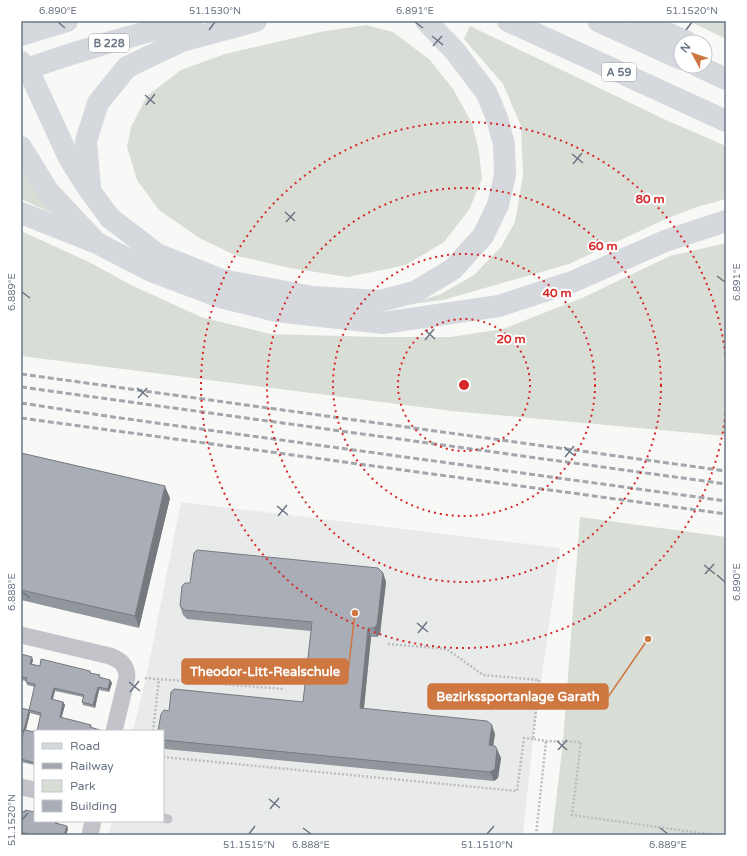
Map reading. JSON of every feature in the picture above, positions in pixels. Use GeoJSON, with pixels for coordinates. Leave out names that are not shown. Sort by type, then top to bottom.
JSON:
{"type":"FeatureCollection","features":[{"type":"Feature","properties":{"kind":"main road"},"geometry":{"type":"LineString","coordinates":[[21,35],[67,21]]}},
{"type":"Feature","properties":{"kind":"main road","name":"B 228"},"geometry":{"type":"LineString","coordinates":[[23,67],[157,29],[192,21]]}},
{"type":"Feature","properties":{"kind":"main road"},"geometry":{"type":"LineString","coordinates":[[90,191],[86,141],[98,103],[127,67],[182,41],[256,21]]}},
{"type":"Feature","properties":{"kind":"main road"},"geometry":{"type":"LineString","coordinates":[[598,21],[673,54]]}},
{"type":"Feature","properties":{"kind":"main road"},"geometry":{"type":"LineString","coordinates":[[641,21],[673,36]]}},
{"type":"Feature","properties":{"kind":"main road"},"geometry":{"type":"LineString","coordinates":[[23,67],[69,158],[90,191],[110,218],[157,254],[222,280],[313,297],[380,301],[415,292],[453,269],[483,236],[498,205],[505,175],[504,144],[497,118],[486,92],[454,50],[428,22]]}},
{"type":"Feature","properties":{"kind":"main road","name":"A 59"},"geometry":{"type":"LineString","coordinates":[[510,22],[726,121]]}},
{"type":"Feature","properties":{"kind":"main road"},"geometry":{"type":"LineString","coordinates":[[713,72],[726,79]]}},
{"type":"Feature","properties":{"kind":"main road"},"geometry":{"type":"LineString","coordinates":[[21,147],[48,191],[97,243]]}},
{"type":"Feature","properties":{"kind":"main road"},"geometry":{"type":"LineString","coordinates":[[21,213],[97,243],[151,271],[220,297],[276,311],[383,323],[499,306],[572,282],[665,241],[726,221]]}},
{"type":"Feature","properties":{"kind":"street"},"geometry":{"type":"LineString","coordinates":[[21,635],[110,656],[119,660],[123,664],[126,668],[127,677],[114,730]]}},
{"type":"Feature","properties":{"kind":"street"},"geometry":{"type":"LineString","coordinates":[[21,787],[34,790]]}},
{"type":"Feature","properties":{"kind":"street"},"geometry":{"type":"LineString","coordinates":[[90,835],[93,822]]}},
{"type":"Feature","properties":{"kind":"path"},"geometry":{"type":"LineString","coordinates":[[388,644],[447,649],[483,675],[539,680],[533,739]]}},
{"type":"Feature","properties":{"kind":"path"},"geometry":{"type":"LineString","coordinates":[[127,677],[284,689]]}},
{"type":"Feature","properties":{"kind":"path"},"geometry":{"type":"LineString","coordinates":[[153,730],[159,679]]}},
{"type":"Feature","properties":{"kind":"path"},"geometry":{"type":"LineString","coordinates":[[164,757],[517,791],[524,738],[546,741],[581,742],[572,815],[715,835]]}},
{"type":"Feature","properties":{"kind":"path"},"geometry":{"type":"LineString","coordinates":[[536,835],[546,741]]}},
{"type":"Feature","properties":{"kind":"shaded area"},"geometry":{"type":"Polygon","coordinates":[[[181,502],[560,548],[533,739],[523,835],[109,835],[112,822],[164,822],[164,730],[133,730],[146,678],[181,502]]]}},
{"type":"Feature","properties":{"kind":"green space"},"geometry":{"type":"Polygon","coordinates":[[[689,21],[726,21],[726,39],[689,21]]]}},
{"type":"Feature","properties":{"kind":"green space"},"geometry":{"type":"Polygon","coordinates":[[[366,25],[393,32],[430,60],[453,89],[472,123],[479,151],[482,179],[469,210],[444,242],[406,265],[348,277],[290,268],[237,256],[201,239],[159,210],[137,180],[127,147],[131,127],[147,96],[181,70],[225,54],[320,32],[366,25]]]}},
{"type":"Feature","properties":{"kind":"green space"},"geometry":{"type":"Polygon","coordinates":[[[470,26],[666,120],[726,146],[726,199],[697,207],[668,218],[569,264],[443,300],[411,304],[441,294],[474,275],[501,247],[515,222],[523,175],[521,126],[503,84],[464,39],[470,26]]]}},
{"type":"Feature","properties":{"kind":"green space"},"geometry":{"type":"Polygon","coordinates":[[[21,164],[62,218],[21,199],[21,164]]]}},
{"type":"Feature","properties":{"kind":"green space"},"geometry":{"type":"Polygon","coordinates":[[[21,231],[89,262],[133,286],[201,317],[270,334],[377,337],[450,337],[503,329],[582,298],[670,256],[726,243],[726,436],[452,411],[21,356],[21,231]]]}},
{"type":"Feature","properties":{"kind":"green space"},"geometry":{"type":"Polygon","coordinates":[[[580,517],[726,537],[726,835],[552,835],[563,742],[580,517]]]}},
{"type":"Feature","properties":{"kind":"building"},"geometry":{"type":"Polygon","coordinates":[[[21,453],[165,486],[135,616],[21,590],[21,453]]]}},
{"type":"Feature","properties":{"kind":"building"},"geometry":{"type":"Polygon","coordinates":[[[197,550],[378,568],[383,573],[377,625],[374,628],[368,628],[360,708],[487,721],[492,725],[489,745],[495,746],[497,749],[495,769],[490,772],[164,740],[164,730],[158,730],[161,714],[164,710],[169,711],[171,692],[174,689],[303,702],[312,622],[184,610],[180,606],[182,586],[185,583],[190,583],[194,553],[197,550]]]}},
{"type":"Feature","properties":{"kind":"building"},"geometry":{"type":"Polygon","coordinates":[[[21,654],[32,657],[30,664],[40,666],[41,659],[90,671],[90,673],[100,675],[99,677],[110,680],[108,689],[98,687],[93,705],[82,702],[84,695],[54,688],[51,699],[63,702],[60,717],[91,725],[90,727],[100,730],[37,730],[41,713],[29,710],[35,684],[26,682],[27,678],[21,677],[21,654]]]}},
{"type":"Feature","properties":{"kind":"building"},"geometry":{"type":"Polygon","coordinates":[[[21,708],[29,710],[24,730],[21,729],[21,708]]]}},
{"type":"Feature","properties":{"kind":"building"},"geometry":{"type":"Polygon","coordinates":[[[24,730],[34,732],[34,763],[21,759],[21,742],[24,730]]]}},
{"type":"Feature","properties":{"kind":"building"},"geometry":{"type":"Polygon","coordinates":[[[25,810],[34,812],[34,822],[56,822],[67,826],[64,835],[32,835],[21,832],[21,811],[25,812],[25,810]]]}},
{"type":"Feature","properties":{"kind":"railway"},"geometry":{"type":"LineString","coordinates":[[21,374],[726,471]]}},
{"type":"Feature","properties":{"kind":"railway"},"geometry":{"type":"LineString","coordinates":[[21,387],[726,484]]}},
{"type":"Feature","properties":{"kind":"railway"},"geometry":{"type":"LineString","coordinates":[[21,403],[726,501]]}},
{"type":"Feature","properties":{"kind":"railway"},"geometry":{"type":"LineString","coordinates":[[21,418],[726,514]]}},
{"type":"Feature","properties":{"kind":"place","name":"Theodor-Litt-Realschule"},"geometry":{"type":"Point","coordinates":[355,613]}},
{"type":"Feature","properties":{"kind":"place","name":"Bezirkssportanlage Garath"},"geometry":{"type":"Point","coordinates":[648,639]}}]}
